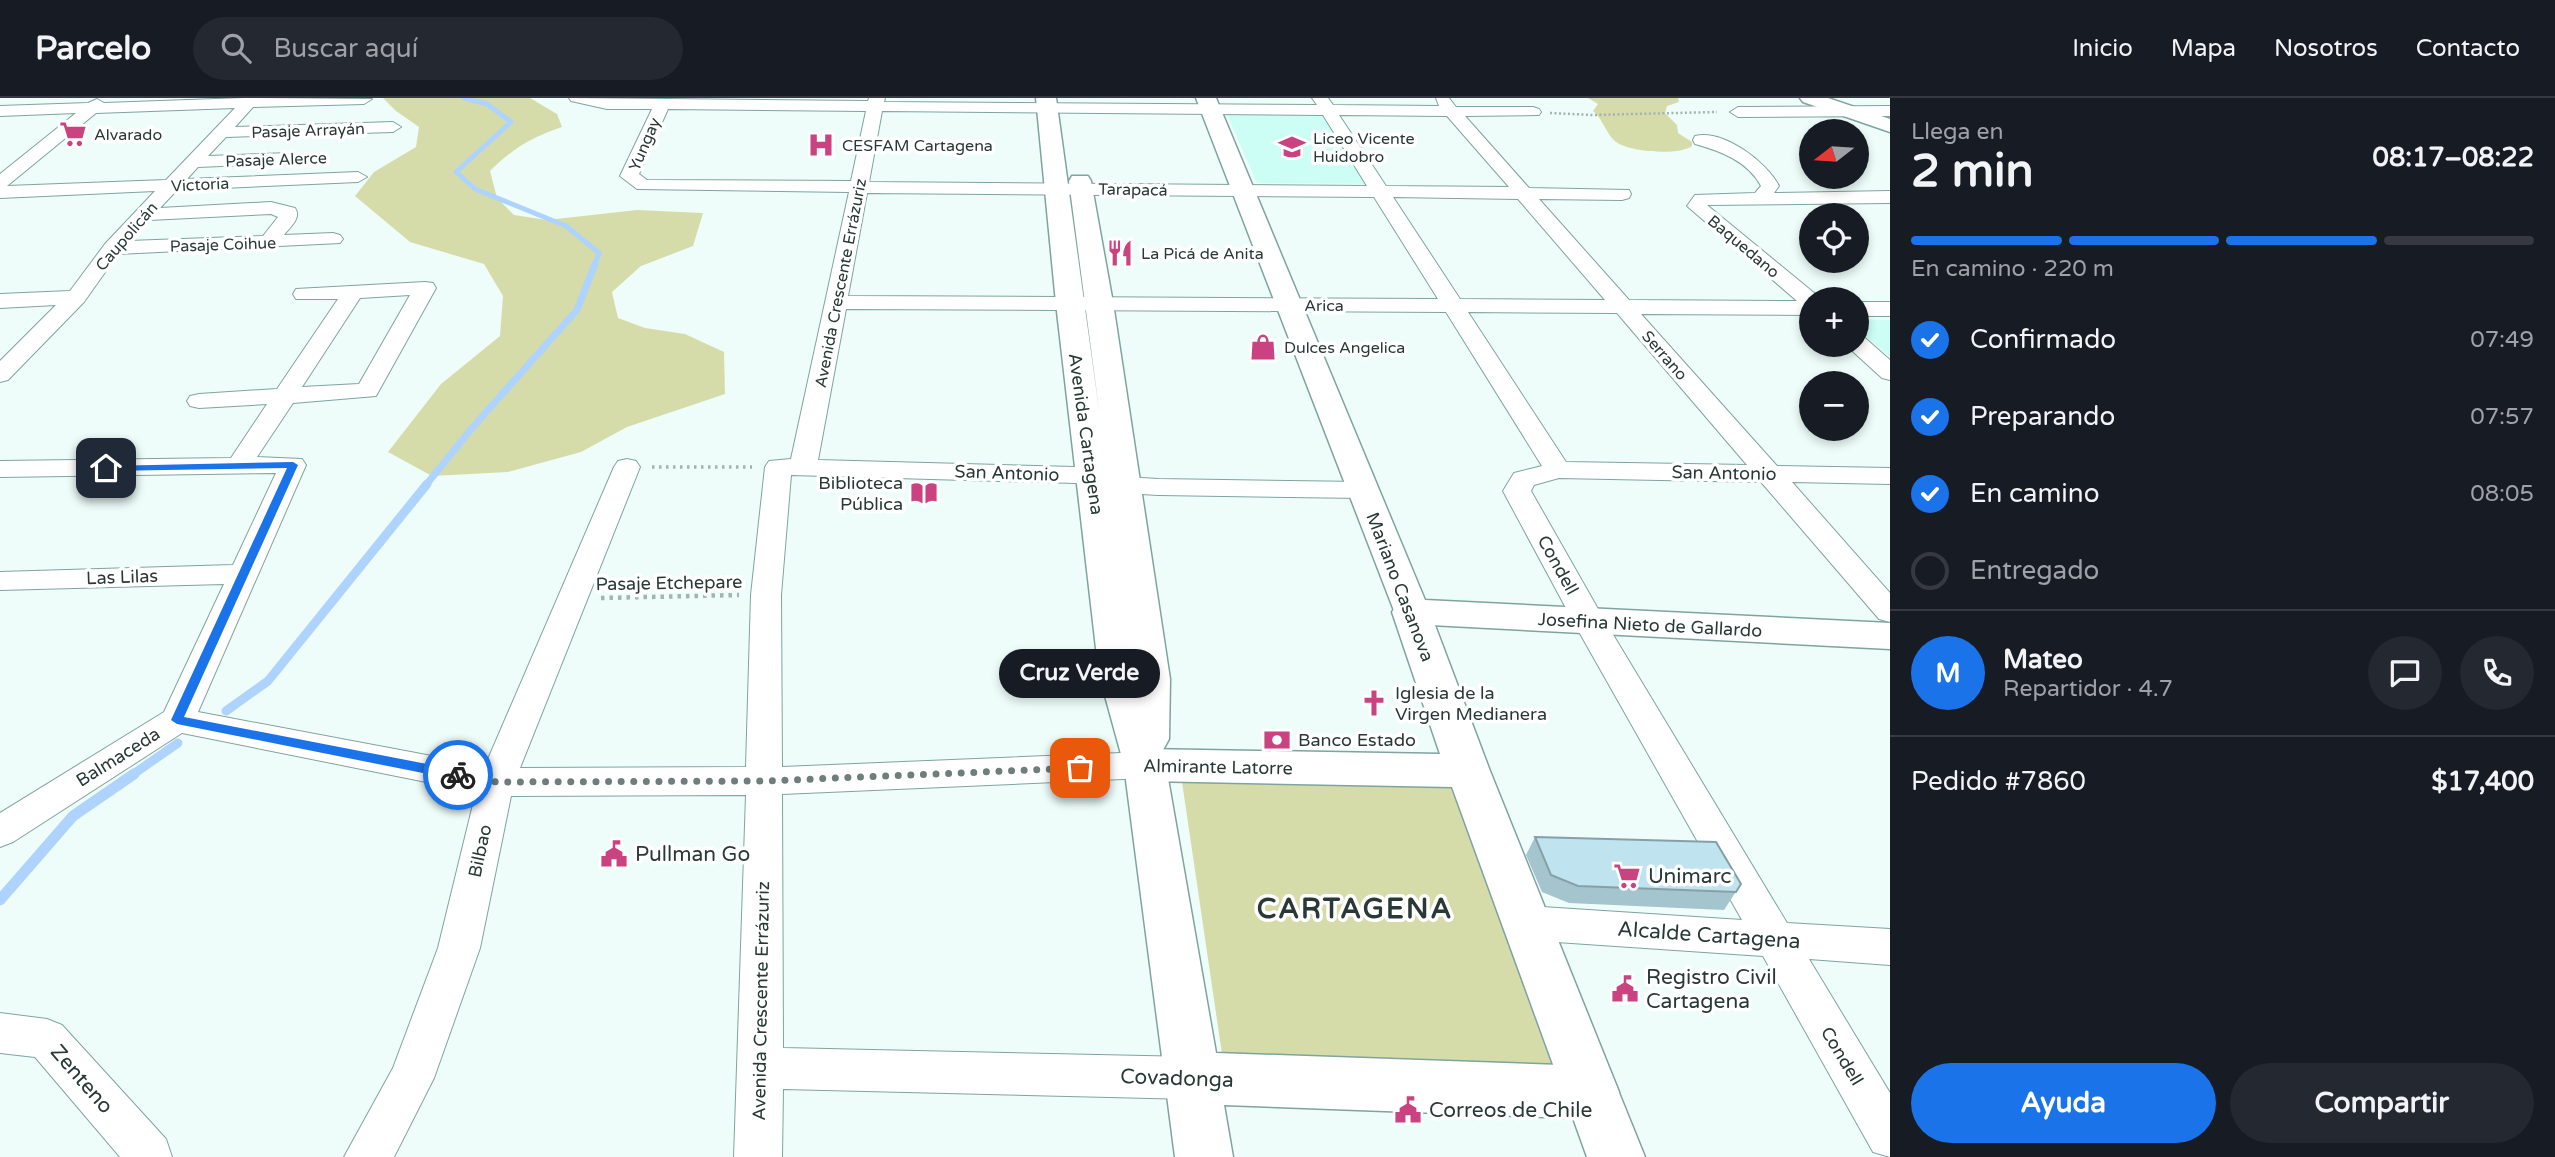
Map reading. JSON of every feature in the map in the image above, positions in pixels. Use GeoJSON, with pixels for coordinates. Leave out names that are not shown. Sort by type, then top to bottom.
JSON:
{"type":"FeatureCollection","features":[{"type":"Feature","properties":{"kind":"main road"},"geometry":{"type":"LineString","coordinates":[[1810,98],[1890,126]]}},
{"type":"Feature","properties":{"kind":"main road","name":"Avenida Cartagena"},"geometry":{"type":"LineString","coordinates":[[1056,102],[1069,189],[1100,303],[1119,674],[1146,765],[1204,1157]]}},
{"type":"Feature","properties":{"kind":"main road","name":"Mariano Casanova"},"geometry":{"type":"LineString","coordinates":[[1208,103],[1411,612],[1468,771],[1616,1157]]}},
{"type":"Feature","properties":{"kind":"main road","name":"Avenida Cartagena"},"geometry":{"type":"LineString","coordinates":[[1069,189],[1069,303],[1109,482]]}},
{"type":"Feature","properties":{"kind":"main road","name":"Josefina Nieto de Gallardo"},"geometry":{"type":"LineString","coordinates":[[1411,612],[1890,636]]}},
{"type":"Feature","properties":{"kind":"main road","name":"Almirante Latorre"},"geometry":{"type":"LineString","coordinates":[[1146,765],[1468,771]]}},
{"type":"Feature","properties":{"kind":"main road","name":"Covadonga"},"geometry":{"type":"LineString","coordinates":[[1191,1078],[1591,1092]]}},
{"type":"Feature","properties":{"kind":"street"},"geometry":{"type":"LineString","coordinates":[[577,98],[607,104],[663,101],[1446,104],[1533,112]]}},
{"type":"Feature","properties":{"kind":"street"},"geometry":{"type":"LineString","coordinates":[[0,111],[98,103],[364,99]]}},
{"type":"Feature","properties":{"kind":"street","name":"Caupolicán"},"geometry":{"type":"LineString","coordinates":[[0,375],[76,297],[112,248],[251,101]]}},
{"type":"Feature","properties":{"kind":"street","name":"Yungay"},"geometry":{"type":"LineString","coordinates":[[643,185],[629,176],[663,101]]}},
{"type":"Feature","properties":{"kind":"street","name":"Avenida Crescente Errázuriz"},"geometry":{"type":"LineString","coordinates":[[758,1157],[766,595],[790,467],[836,302],[876,102]]}},
{"type":"Feature","properties":{"kind":"street"},"geometry":{"type":"LineString","coordinates":[[0,183],[98,103]]}},
{"type":"Feature","properties":{"kind":"street"},"geometry":{"type":"LineString","coordinates":[[1323,104],[1558,470]]}},
{"type":"Feature","properties":{"kind":"street","name":"Serrano"},"geometry":{"type":"LineString","coordinates":[[1446,104],[1890,612]]}},
{"type":"Feature","properties":{"kind":"street"},"geometry":{"type":"LineString","coordinates":[[1738,112],[1890,111]]}},
{"type":"Feature","properties":{"kind":"street","name":"Pasaje Arrayán"},"geometry":{"type":"LineString","coordinates":[[222,132],[393,127]]}},
{"type":"Feature","properties":{"kind":"street"},"geometry":{"type":"LineString","coordinates":[[1701,140],[1737,153],[1755,166],[1770,186],[1760,198]]}},
{"type":"Feature","properties":{"kind":"street","name":"Pasaje Alerce"},"geometry":{"type":"LineString","coordinates":[[194,162],[303,158]]}},
{"type":"Feature","properties":{"kind":"street","name":"Victoria"},"geometry":{"type":"LineString","coordinates":[[0,192],[358,177]]}},
{"type":"Feature","properties":{"kind":"street","name":"Tarapacá"},"geometry":{"type":"LineString","coordinates":[[643,185],[1622,194]]}},
{"type":"Feature","properties":{"kind":"street"},"geometry":{"type":"LineString","coordinates":[[1760,198],[1890,197]]}},
{"type":"Feature","properties":{"kind":"street","name":"Baquedano"},"geometry":{"type":"LineString","coordinates":[[1760,198],[1702,199],[1696,206],[1799,292]]}},
{"type":"Feature","properties":{"kind":"street"},"geometry":{"type":"LineString","coordinates":[[145,214],[271,208],[288,212],[288,217],[269,242]]}},
{"type":"Feature","properties":{"kind":"street","name":"Pasaje Coihue"},"geometry":{"type":"LineString","coordinates":[[112,248],[333,239]]}},
{"type":"Feature","properties":{"kind":"street"},"geometry":{"type":"LineString","coordinates":[[199,401],[367,391],[425,288],[304,294]]}},
{"type":"Feature","properties":{"kind":"street"},"geometry":{"type":"LineString","coordinates":[[0,469],[238,467],[354,292]]}},
{"type":"Feature","properties":{"kind":"street"},"geometry":{"type":"LineString","coordinates":[[0,301],[76,297]]}},
{"type":"Feature","properties":{"kind":"street","name":"Arica"},"geometry":{"type":"LineString","coordinates":[[836,302],[1799,309]]}},
{"type":"Feature","properties":{"kind":"street"},"geometry":{"type":"LineString","coordinates":[[1869,309],[1890,309]]}},
{"type":"Feature","properties":{"kind":"street"},"geometry":{"type":"LineString","coordinates":[[1869,354],[1890,373]]}},
{"type":"Feature","properties":{"kind":"street","name":"Balmaceda"},"geometry":{"type":"LineString","coordinates":[[0,832],[177,720],[293,465],[238,467]]}},
{"type":"Feature","properties":{"kind":"street","name":"Bilbao"},"geometry":{"type":"LineString","coordinates":[[368,1157],[412,1078],[459,948],[496,782],[627,467]]}},
{"type":"Feature","properties":{"kind":"street","name":"San Antonio"},"geometry":{"type":"LineString","coordinates":[[790,467],[1075,475],[1109,482],[1362,490]]}},
{"type":"Feature","properties":{"kind":"street","name":"San Antonio"},"geometry":{"type":"LineString","coordinates":[[1558,470],[1890,476]]}},
{"type":"Feature","properties":{"kind":"street","name":"Condell"},"geometry":{"type":"LineString","coordinates":[[1558,470],[1524,479],[1517,491],[1773,940],[1890,1136]]}},
{"type":"Feature","properties":{"kind":"street","name":"Las Lilas"},"geometry":{"type":"LineString","coordinates":[[0,581],[243,574]]}},
{"type":"Feature","properties":{"kind":"street","name":"Almirante Latorre"},"geometry":{"type":"LineString","coordinates":[[177,720],[496,782],[765,781],[1146,765]]}},
{"type":"Feature","properties":{"kind":"street","name":"Alcalde Cartagena"},"geometry":{"type":"LineString","coordinates":[[1527,923],[1890,947]]}},
{"type":"Feature","properties":{"kind":"street","name":"Zenteno"},"geometry":{"type":"LineString","coordinates":[[0,1033],[47,1039],[149,1154]]}},
{"type":"Feature","properties":{"kind":"street","name":"Covadonga"},"geometry":{"type":"LineString","coordinates":[[761,1068],[1191,1078]]}},
{"type":"Feature","properties":{"kind":"path"},"geometry":{"type":"LineString","coordinates":[[1533,112],[1593,115],[1738,112]]}},
{"type":"Feature","properties":{"kind":"path"},"geometry":{"type":"LineString","coordinates":[[627,467],[790,467]]}},
{"type":"Feature","properties":{"kind":"path","name":"Pasaje Etchepare"},"geometry":{"type":"LineString","coordinates":[[572,599],[766,595]]}},
{"type":"Feature","properties":{"kind":"shaded area","name":"Liceo Vicente Huidobro"},"geometry":{"type":"Polygon","coordinates":[[[1225,110],[1320,111],[1365,184],[1257,183],[1225,110]]]}},
{"type":"Feature","properties":{"kind":"shaded area"},"geometry":{"type":"Polygon","coordinates":[[[1869,319],[1890,320],[1890,357],[1869,339],[1869,319]]]}},
{"type":"Feature","properties":{"kind":"green space"},"geometry":{"type":"Polygon","coordinates":[[[383,98],[530,98],[557,114],[562,127],[523,144],[490,171],[497,198],[514,215],[547,220],[637,210],[703,213],[693,246],[641,266],[612,292],[618,318],[645,328],[685,334],[724,352],[725,394],[627,427],[581,452],[508,472],[432,476],[388,452],[441,384],[500,336],[503,296],[484,264],[410,242],[355,196],[374,172],[416,147],[419,127],[383,98]]]}},
{"type":"Feature","properties":{"kind":"green space"},"geometry":{"type":"Polygon","coordinates":[[[1588,98],[1678,98],[1679,102],[1667,106],[1665,113],[1677,125],[1678,133],[1692,142],[1692,146],[1666,152],[1632,148],[1616,142],[1593,111],[1598,104],[1588,98]]]}},
{"type":"Feature","properties":{"kind":"green space"},"geometry":{"type":"Polygon","coordinates":[[[1182,782],[1461,783],[1563,1067],[1222,1054],[1182,782]]]}},
{"type":"Feature","properties":{"kind":"building"},"geometry":{"type":"Polygon","coordinates":[[[1535,837],[1716,842],[1741,884],[1736,892],[1578,886],[1551,875],[1535,837]]]}},
{"type":"Feature","properties":{"kind":"waterway"},"geometry":{"type":"LineString","coordinates":[[464,98],[487,104],[511,122],[456,172],[475,189],[566,226],[599,253],[594,266]]}},
{"type":"Feature","properties":{"kind":"waterway"},"geometry":{"type":"LineString","coordinates":[[426,485],[472,428],[577,310],[595,264]]}},
{"type":"Feature","properties":{"kind":"waterway"},"geometry":{"type":"LineString","coordinates":[[226,711],[268,681],[427,484]]}},
{"type":"Feature","properties":{"kind":"waterway"},"geometry":{"type":"LineString","coordinates":[[132,775],[178,743]]}},
{"type":"Feature","properties":{"kind":"waterway"},"geometry":{"type":"LineString","coordinates":[[0,900],[73,816],[134,774]]}},
{"type":"Feature","properties":{"kind":"way so far"},"geometry":{"type":"LineString","coordinates":[[458,775],[496,782],[765,781],[1080,768]]}},
{"type":"Feature","properties":{"kind":"place","name":"Alvarado"},"geometry":{"type":"Point","coordinates":[73,134]}},
{"type":"Feature","properties":{"kind":"place","name":"CESFAM Cartagena"},"geometry":{"type":"Point","coordinates":[821,145]}},
{"type":"Feature","properties":{"kind":"place","name":"Liceo Vicente Huidobro"},"geometry":{"type":"Point","coordinates":[1292,147]}},
{"type":"Feature","properties":{"kind":"place","name":"La Picá de Anita"},"geometry":{"type":"Point","coordinates":[1120,253]}},
{"type":"Feature","properties":{"kind":"place","name":"Dulces Angelica"},"geometry":{"type":"Point","coordinates":[1263,347]}},
{"type":"Feature","properties":{"kind":"place","name":"Biblioteca Pública"},"geometry":{"type":"Point","coordinates":[924,493]}},
{"type":"Feature","properties":{"kind":"place","name":"Iglesia de la Virgen Medianera"},"geometry":{"type":"Point","coordinates":[1374,703]}},
{"type":"Feature","properties":{"kind":"place","name":"Banco Estado"},"geometry":{"type":"Point","coordinates":[1277,740]}},
{"type":"Feature","properties":{"kind":"place","name":"Cruz Verde"},"geometry":{"type":"Point","coordinates":[1080,768]}},
{"type":"Feature","properties":{"kind":"place","name":"Pullman Go"},"geometry":{"type":"Point","coordinates":[614,854]}},
{"type":"Feature","properties":{"kind":"place","name":"Unimarc"},"geometry":{"type":"Point","coordinates":[1627,876]}},
{"type":"Feature","properties":{"kind":"place","name":"Registro Civil Cartagena"},"geometry":{"type":"Point","coordinates":[1625,989]}},
{"type":"Feature","properties":{"kind":"place","name":"Correos de Chile"},"geometry":{"type":"Point","coordinates":[1408,1110]}},
{"type":"Feature","properties":{"kind":"district","name":"CARTAGENA"},"geometry":{"type":"Point","coordinates":[1355,908]}},
{"type":"Feature","properties":{"kind":"route"},"geometry":{"type":"LineString","coordinates":[[106,468],[293,465],[177,720],[458,775]]}}]}
